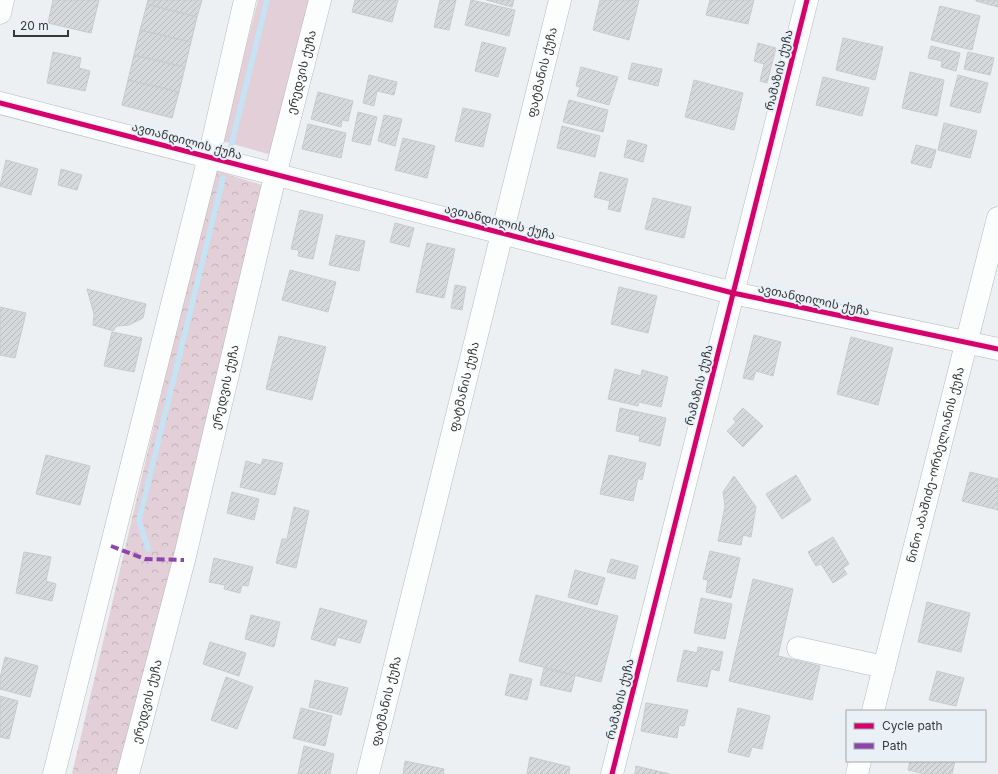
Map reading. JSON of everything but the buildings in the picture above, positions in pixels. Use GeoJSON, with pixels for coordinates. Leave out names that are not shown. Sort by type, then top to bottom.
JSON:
{"type":"FeatureCollection","features":[{"type":"Feature","properties":{"kind":"street"},"geometry":{"type":"LineString","coordinates":[[0,13],[3,0]]}},
{"type":"Feature","properties":{"kind":"street"},"geometry":{"type":"LineString","coordinates":[[54,774],[209,157],[245,0]]}},
{"type":"Feature","properties":{"kind":"street","name":"ერედვის ქუჩა"},"geometry":{"type":"LineString","coordinates":[[128,774],[184,560],[276,176],[320,0]]}},
{"type":"Feature","properties":{"kind":"street","name":"ფატმანის ქუჩა"},"geometry":{"type":"LineString","coordinates":[[368,774],[560,0]]}},
{"type":"Feature","properties":{"kind":"street","name":"რამაზის ქუჩა"},"geometry":{"type":"LineString","coordinates":[[612,774],[807,0]]}},
{"type":"Feature","properties":{"kind":"street","name":"ავთანდილის ქუჩა"},"geometry":{"type":"LineString","coordinates":[[0,104],[209,157],[276,176],[502,232],[733,293],[998,350]]}},
{"type":"Feature","properties":{"kind":"street","name":"ნინო აბაშიძე-ორბელიანის ქუჩა"},"geometry":{"type":"LineString","coordinates":[[873,710],[998,218]]}},
{"type":"Feature","properties":{"kind":"street"},"geometry":{"type":"LineString","coordinates":[[798,648],[884,667]]}},
{"type":"Feature","properties":{"kind":"street"},"geometry":{"type":"LineString","coordinates":[[857,774],[860,762]]}},
{"type":"Feature","properties":{"kind":"green space"},"geometry":{"type":"Polygon","coordinates":[[[258,0],[310,0],[272,155],[222,141],[258,0]]]}},
{"type":"Feature","properties":{"kind":"green space"},"geometry":{"type":"Polygon","coordinates":[[[214,170],[262,185],[161,608],[119,774],[72,774],[214,170]]]}},
{"type":"Feature","properties":{"kind":"waterway"},"geometry":{"type":"LineString","coordinates":[[231,146],[267,0]]}},
{"type":"Feature","properties":{"kind":"waterway"},"geometry":{"type":"LineString","coordinates":[[148,549],[139,520],[223,178]]}},
{"type":"Feature","properties":{"kind":"marked path"},"geometry":{"type":"LineString","coordinates":[[111,546],[145,559],[184,560]]}},
{"type":"Feature","properties":{"kind":"cycle path"},"geometry":{"type":"LineString","coordinates":[[612,774],[807,0]]}},
{"type":"Feature","properties":{"kind":"cycle path"},"geometry":{"type":"LineString","coordinates":[[0,103],[733,293],[998,349]]}}]}
